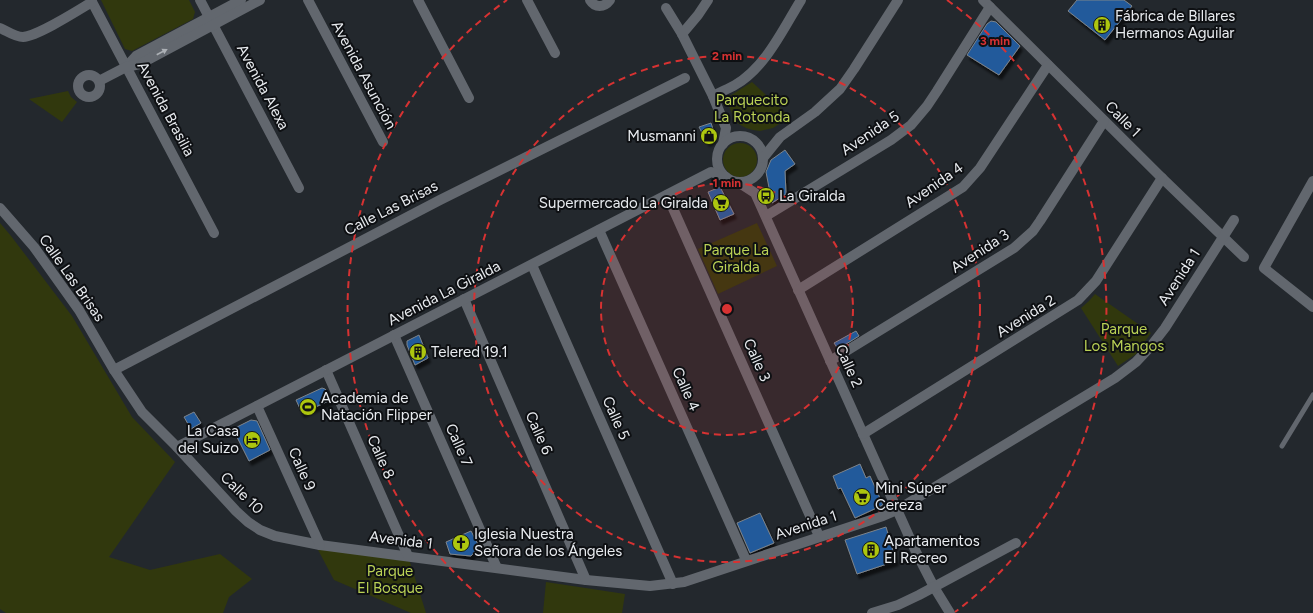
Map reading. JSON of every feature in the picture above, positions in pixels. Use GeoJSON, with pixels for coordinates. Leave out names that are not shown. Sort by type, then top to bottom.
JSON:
{"type":"FeatureCollection","features":[{"type":"Feature","properties":{"kind":"street","name":"Avenida Alexa"},"geometry":{"type":"LineString","coordinates":[[200,0],[299,188]]}},
{"type":"Feature","properties":{"kind":"street"},"geometry":{"type":"LineString","coordinates":[[99,81],[126,67],[140,64],[211,21],[241,0]]}},
{"type":"Feature","properties":{"kind":"street"},"geometry":{"type":"LineString","coordinates":[[211,21],[260,0]]}},
{"type":"Feature","properties":{"kind":"street","name":"Avenida Asunción"},"geometry":{"type":"LineString","coordinates":[[308,0],[383,142]]}},
{"type":"Feature","properties":{"kind":"street"},"geometry":{"type":"LineString","coordinates":[[418,0],[469,98]]}},
{"type":"Feature","properties":{"kind":"street"},"geometry":{"type":"LineString","coordinates":[[527,0],[554,52]]}},
{"type":"Feature","properties":{"kind":"street"},"geometry":{"type":"LineString","coordinates":[[590,0],[593,4],[600,7],[607,4],[610,0]]}},
{"type":"Feature","properties":{"kind":"street"},"geometry":{"type":"LineString","coordinates":[[682,34],[708,0]]}},
{"type":"Feature","properties":{"kind":"street"},"geometry":{"type":"LineString","coordinates":[[713,96],[735,85],[761,63],[801,0]]}},
{"type":"Feature","properties":{"kind":"street"},"geometry":{"type":"LineString","coordinates":[[763,158],[780,137],[816,112],[840,89],[854,70],[898,0]]}},
{"type":"Feature","properties":{"kind":"street","name":"Calle 1"},"geometry":{"type":"LineString","coordinates":[[983,0],[1104,121],[1244,257]]}},
{"type":"Feature","properties":{"kind":"street"},"geometry":{"type":"LineString","coordinates":[[0,28],[10,34],[22,37],[34,35],[91,1]]}},
{"type":"Feature","properties":{"kind":"street","name":"Avenida Brasilia"},"geometry":{"type":"LineString","coordinates":[[91,1],[214,233]]}},
{"type":"Feature","properties":{"kind":"street","name":"Avenida 5"},"geometry":{"type":"LineString","coordinates":[[766,216],[891,140],[911,125],[927,106],[990,7]]}},
{"type":"Feature","properties":{"kind":"street"},"geometry":{"type":"LineString","coordinates":[[666,8],[682,34],[713,96],[726,128],[718,159],[718,167],[726,177]]}},
{"type":"Feature","properties":{"kind":"street","name":"Avenida 4"},"geometry":{"type":"LineString","coordinates":[[798,290],[963,187],[980,168],[1048,64]]}},
{"type":"Feature","properties":{"kind":"street","name":"Calle Las Brisas"},"geometry":{"type":"LineString","coordinates":[[114,370],[440,200],[685,78]]}},
{"type":"Feature","properties":{"kind":"street","name":"Avenida 3"},"geometry":{"type":"LineString","coordinates":[[830,360],[1014,248],[1033,231],[1104,121]]}},
{"type":"Feature","properties":{"kind":"street"},"geometry":{"type":"LineString","coordinates":[[726,128],[740,136]]}},
{"type":"Feature","properties":{"kind":"street"},"geometry":{"type":"LineString","coordinates":[[718,159],[711,172],[738,182],[755,193],[763,158],[763,152],[760,146],[748,137],[740,136],[734,136],[723,144]]}},
{"type":"Feature","properties":{"kind":"street"},"geometry":{"type":"LineString","coordinates":[[755,141],[767,141],[780,137]]}},
{"type":"Feature","properties":{"kind":"street"},"geometry":{"type":"LineString","coordinates":[[738,182],[751,178],[760,170]]}},
{"type":"Feature","properties":{"kind":"street","name":"Avenida La Giralda"},"geometry":{"type":"LineString","coordinates":[[177,447],[711,172]]}},
{"type":"Feature","properties":{"kind":"street","name":"Avenida 2"},"geometry":{"type":"LineString","coordinates":[[863,434],[1078,300],[1096,281],[1162,178]]}},
{"type":"Feature","properties":{"kind":"street"},"geometry":{"type":"LineString","coordinates":[[1313,182],[1264,268],[1313,307]]}},
{"type":"Feature","properties":{"kind":"street","name":"Calle 2"},"geometry":{"type":"LineString","coordinates":[[755,193],[916,552],[934,587],[950,613]]}},
{"type":"Feature","properties":{"kind":"street","name":"Calle 3"},"geometry":{"type":"LineString","coordinates":[[667,195],[819,536]]}},
{"type":"Feature","properties":{"kind":"street","name":"Calle Las Brisas"},"geometry":{"type":"LineString","coordinates":[[0,208],[34,247],[79,310],[114,370],[142,412],[177,447]]}},
{"type":"Feature","properties":{"kind":"street","name":"Avenida 1"},"geometry":{"type":"LineString","coordinates":[[275,536],[320,545],[586,580],[650,586],[684,582],[746,560],[883,516],[897,510],[1115,378],[1136,362],[1165,328],[1234,220]]}},
{"type":"Feature","properties":{"kind":"street","name":"Calle 4"},"geometry":{"type":"LineString","coordinates":[[599,230],[746,560]]}},
{"type":"Feature","properties":{"kind":"street","name":"Calle 5"},"geometry":{"type":"LineString","coordinates":[[532,265],[673,584]]}},
{"type":"Feature","properties":{"kind":"street","name":"Calle 6"},"geometry":{"type":"LineString","coordinates":[[464,299],[586,580]]}},
{"type":"Feature","properties":{"kind":"street","name":"Calle 7"},"geometry":{"type":"LineString","coordinates":[[394,335],[497,568]]}},
{"type":"Feature","properties":{"kind":"street","name":"Calle 8"},"geometry":{"type":"LineString","coordinates":[[326,370],[408,556]]}},
{"type":"Feature","properties":{"kind":"street","name":"Calle 9"},"geometry":{"type":"LineString","coordinates":[[257,406],[320,545]]}},
{"type":"Feature","properties":{"kind":"street","name":"Calle 10"},"geometry":{"type":"LineString","coordinates":[[177,447],[236,512],[260,530],[275,536]]}},
{"type":"Feature","properties":{"kind":"street"},"geometry":{"type":"LineString","coordinates":[[872,613],[898,605],[1016,543]]}},
{"type":"Feature","properties":{"kind":"lane"},"geometry":{"type":"LineString","coordinates":[[1282,446],[1313,395]]}},
{"type":"Feature","properties":{"kind":"green space"},"geometry":{"type":"Polygon","coordinates":[[[101,0],[189,0],[195,12],[193,19],[132,51],[125,49],[101,0]]]}},
{"type":"Feature","properties":{"kind":"green space","name":"Parquecito La Rotonda"},"geometry":{"type":"Polygon","coordinates":[[[752,82],[790,117],[773,128],[760,131],[746,128],[737,123],[725,99],[752,82]]]}},
{"type":"Feature","properties":{"kind":"green space"},"geometry":{"type":"Polygon","coordinates":[[[68,91],[71,97],[77,102],[62,122],[29,99],[68,91]]]}},
{"type":"Feature","properties":{"kind":"green space"},"geometry":{"type":"Polygon","coordinates":[[[737,143],[743,143],[752,148],[756,154],[756,166],[752,172],[743,177],[737,177],[728,172],[723,163],[723,157],[728,148],[737,143]]]}},
{"type":"Feature","properties":{"kind":"green space"},"geometry":{"type":"Polygon","coordinates":[[[0,223],[72,316],[132,417],[175,462],[109,557],[150,570],[220,554],[252,579],[229,597],[223,613],[6,613],[0,609],[0,223]]]}},
{"type":"Feature","properties":{"kind":"green space","name":"Parque La Giralda"},"geometry":{"type":"Polygon","coordinates":[[[757,223],[777,266],[718,294],[698,249],[757,223]]]}},
{"type":"Feature","properties":{"kind":"green space","name":"Parque Los Mangos"},"geometry":{"type":"Polygon","coordinates":[[[1095,294],[1151,333],[1136,354],[1118,366],[1081,308],[1095,294]]]}},
{"type":"Feature","properties":{"kind":"green space","name":"Parque El Bosque"},"geometry":{"type":"Polygon","coordinates":[[[316,546],[409,559],[426,613],[411,613],[334,580],[316,546]]]}},
{"type":"Feature","properties":{"kind":"green space"},"geometry":{"type":"Polygon","coordinates":[[[546,582],[625,594],[622,613],[543,613],[546,582]]]}},
{"type":"Feature","properties":{"kind":"building","name":"Fábrica de Billares Hermanos Aguilar"},"geometry":{"type":"Polygon","coordinates":[[[1077,0],[1124,0],[1132,6],[1105,40],[1068,11],[1077,0]]]}},
{"type":"Feature","properties":{"kind":"building"},"geometry":{"type":"Polygon","coordinates":[[[991,21],[996,22],[1020,46],[999,75],[967,55],[987,24],[991,21]]]}},
{"type":"Feature","properties":{"kind":"building","name":"Musmanni"},"geometry":{"type":"Polygon","coordinates":[[[711,123],[714,132],[713,139],[707,142],[699,127],[711,123]]]}},
{"type":"Feature","properties":{"kind":"building"},"geometry":{"type":"Polygon","coordinates":[[[785,150],[795,164],[785,171],[786,194],[772,203],[766,172],[771,160],[785,150]]]}},
{"type":"Feature","properties":{"kind":"building","name":"Supermercado La Giralda"},"geometry":{"type":"Polygon","coordinates":[[[720,187],[734,214],[720,220],[708,192],[720,187]]]}},
{"type":"Feature","properties":{"kind":"building"},"geometry":{"type":"Polygon","coordinates":[[[856,331],[859,336],[838,349],[834,343],[856,331]]]}},
{"type":"Feature","properties":{"kind":"building","name":"Telered 19.1"},"geometry":{"type":"Polygon","coordinates":[[[419,335],[428,358],[415,365],[407,345],[407,341],[419,335]]]}},
{"type":"Feature","properties":{"kind":"building","name":"Academia de Natación Flipper"},"geometry":{"type":"Polygon","coordinates":[[[322,388],[327,391],[331,400],[302,413],[296,400],[322,388]]]}},
{"type":"Feature","properties":{"kind":"building"},"geometry":{"type":"Polygon","coordinates":[[[194,412],[201,423],[191,429],[184,417],[194,412]]]}},
{"type":"Feature","properties":{"kind":"building","name":"La Casa del Suizo"},"geometry":{"type":"Polygon","coordinates":[[[251,420],[257,421],[270,450],[249,461],[233,429],[251,420]]]}},
{"type":"Feature","properties":{"kind":"building","name":"Mini Súper Cereza"},"geometry":{"type":"Polygon","coordinates":[[[860,464],[866,478],[870,476],[883,505],[855,518],[841,488],[838,489],[833,476],[860,464]]]}},
{"type":"Feature","properties":{"kind":"building"},"geometry":{"type":"Polygon","coordinates":[[[760,513],[774,543],[750,553],[737,523],[760,513]]]}},
{"type":"Feature","properties":{"kind":"building","name":"Apartamentos El Recreo"},"geometry":{"type":"Polygon","coordinates":[[[886,527],[896,561],[857,574],[845,540],[886,527]]]}},
{"type":"Feature","properties":{"kind":"building","name":"Iglesia Nuestra Señora de los Ángeles"},"geometry":{"type":"Polygon","coordinates":[[[471,531],[479,546],[472,555],[450,554],[446,542],[471,531]]]}},
{"type":"Feature","properties":{"kind":"place","name":"Fábrica de Billares Hermanos Aguilar"},"geometry":{"type":"Point","coordinates":[1102,25]}},
{"type":"Feature","properties":{"kind":"place","name":"Musmanni"},"geometry":{"type":"Point","coordinates":[709,136]}},
{"type":"Feature","properties":{"kind":"place","name":"La Giralda"},"geometry":{"type":"Point","coordinates":[766,196]}},
{"type":"Feature","properties":{"kind":"place","name":"Supermercado La Giralda"},"geometry":{"type":"Point","coordinates":[721,203]}},
{"type":"Feature","properties":{"kind":"place","name":"Telered 19.1"},"geometry":{"type":"Point","coordinates":[418,352]}},
{"type":"Feature","properties":{"kind":"place","name":"Academia de Natación Flipper"},"geometry":{"type":"Point","coordinates":[308,407]}},
{"type":"Feature","properties":{"kind":"place","name":"La Casa del Suizo"},"geometry":{"type":"Point","coordinates":[252,440]}},
{"type":"Feature","properties":{"kind":"place","name":"Mini Súper Cereza"},"geometry":{"type":"Point","coordinates":[862,497]}},
{"type":"Feature","properties":{"kind":"place","name":"Iglesia Nuestra Señora de los Ángeles"},"geometry":{"type":"Point","coordinates":[461,543]}},
{"type":"Feature","properties":{"kind":"place","name":"Apartamentos El Recreo"},"geometry":{"type":"Point","coordinates":[871,550]}}]}
